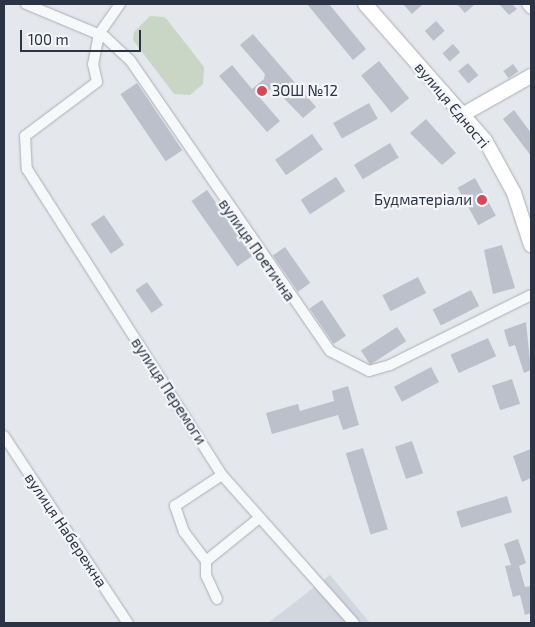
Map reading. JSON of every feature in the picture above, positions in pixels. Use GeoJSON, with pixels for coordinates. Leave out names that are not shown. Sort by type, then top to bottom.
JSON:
{"type":"FeatureCollection","features":[{"type":"Feature","properties":{"kind":"street","name":"вулиця Поетична"},"geometry":{"type":"LineString","coordinates":[[26,4],[99,34],[130,60],[330,351],[369,371],[390,365],[531,295]]}},
{"type":"Feature","properties":{"kind":"street"},"geometry":{"type":"LineString","coordinates":[[99,34],[120,4]]}},
{"type":"Feature","properties":{"kind":"street","name":"вулиця Єдності"},"geometry":{"type":"LineString","coordinates":[[365,4],[485,140],[514,193],[531,245]]}},
{"type":"Feature","properties":{"kind":"street"},"geometry":{"type":"LineString","coordinates":[[526,4],[531,9]]}},
{"type":"Feature","properties":{"kind":"street","name":"вулиця Перемоги"},"geometry":{"type":"LineString","coordinates":[[99,34],[93,64],[97,82],[25,136],[27,169],[39,191],[222,475],[258,519],[354,623]]}},
{"type":"Feature","properties":{"kind":"street"},"geometry":{"type":"LineString","coordinates":[[462,115],[531,76]]}},
{"type":"Feature","properties":{"kind":"street","name":"вулиця Набережна"},"geometry":{"type":"LineString","coordinates":[[4,436],[128,623]]}},
{"type":"Feature","properties":{"kind":"street"},"geometry":{"type":"LineString","coordinates":[[217,599],[206,575],[206,561],[184,532],[175,506],[194,497],[222,475]]}},
{"type":"Feature","properties":{"kind":"street"},"geometry":{"type":"LineString","coordinates":[[206,561],[258,519]]}},
{"type":"Feature","properties":{"kind":"shaded area"},"geometry":{"type":"Polygon","coordinates":[[[330,575],[370,623],[268,623],[330,575]]]}},
{"type":"Feature","properties":{"kind":"green space"},"geometry":{"type":"Polygon","coordinates":[[[150,16],[165,17],[204,67],[203,84],[190,95],[174,94],[133,40],[134,32],[150,16]]]}},
{"type":"Feature","properties":{"kind":"building"},"geometry":{"type":"Polygon","coordinates":[[[307,4],[329,4],[366,49],[353,60],[307,4]]]}},
{"type":"Feature","properties":{"kind":"building"},"geometry":{"type":"Polygon","coordinates":[[[403,4],[423,4],[412,14],[403,4]]]}},
{"type":"Feature","properties":{"kind":"building"},"geometry":{"type":"Polygon","coordinates":[[[457,4],[475,4],[465,13],[457,4]]]}},
{"type":"Feature","properties":{"kind":"building"},"geometry":{"type":"Polygon","coordinates":[[[499,4],[512,4],[517,9],[509,15],[499,4]]]}},
{"type":"Feature","properties":{"kind":"building"},"geometry":{"type":"Polygon","coordinates":[[[436,21],[445,31],[434,41],[425,31],[436,21]]]}},
{"type":"Feature","properties":{"kind":"building","name":"ЗОШ №12"},"geometry":{"type":"Polygon","coordinates":[[[253,34],[316,107],[303,118],[273,87],[260,98],[280,121],[267,132],[219,76],[232,65],[252,89],[264,79],[265,74],[240,45],[253,34]]]}},
{"type":"Feature","properties":{"kind":"building"},"geometry":{"type":"Polygon","coordinates":[[[453,44],[460,52],[450,61],[442,53],[453,44]]]}},
{"type":"Feature","properties":{"kind":"building"},"geometry":{"type":"Polygon","coordinates":[[[379,61],[409,98],[391,113],[361,75],[379,61]]]}},
{"type":"Feature","properties":{"kind":"building"},"geometry":{"type":"Polygon","coordinates":[[[468,63],[478,75],[468,84],[458,71],[468,63]]]}},
{"type":"Feature","properties":{"kind":"building"},"geometry":{"type":"Polygon","coordinates":[[[513,64],[518,71],[509,78],[503,71],[513,64]]]}},
{"type":"Feature","properties":{"kind":"building"},"geometry":{"type":"Polygon","coordinates":[[[137,83],[182,150],[166,161],[120,94],[137,83]]]}},
{"type":"Feature","properties":{"kind":"building"},"geometry":{"type":"Polygon","coordinates":[[[369,103],[378,119],[342,139],[333,123],[369,103]]]}},
{"type":"Feature","properties":{"kind":"building"},"geometry":{"type":"Polygon","coordinates":[[[514,110],[531,133],[531,156],[503,119],[514,110]]]}},
{"type":"Feature","properties":{"kind":"building"},"geometry":{"type":"Polygon","coordinates":[[[426,119],[456,153],[442,165],[410,133],[426,119]]]}},
{"type":"Feature","properties":{"kind":"building"},"geometry":{"type":"Polygon","coordinates":[[[312,134],[323,150],[286,175],[275,160],[312,134]]]}},
{"type":"Feature","properties":{"kind":"building"},"geometry":{"type":"Polygon","coordinates":[[[390,143],[399,158],[363,179],[354,165],[390,143]]]}},
{"type":"Feature","properties":{"kind":"building"},"geometry":{"type":"Polygon","coordinates":[[[336,177],[345,191],[310,214],[301,200],[336,177]]]}},
{"type":"Feature","properties":{"kind":"building"},"geometry":{"type":"Polygon","coordinates":[[[475,178],[496,216],[478,225],[458,188],[475,178]]]}},
{"type":"Feature","properties":{"kind":"building"},"geometry":{"type":"Polygon","coordinates":[[[207,190],[253,256],[237,266],[191,201],[207,190]]]}},
{"type":"Feature","properties":{"kind":"building"},"geometry":{"type":"Polygon","coordinates":[[[104,215],[124,245],[111,254],[91,224],[104,215]]]}},
{"type":"Feature","properties":{"kind":"building"},"geometry":{"type":"Polygon","coordinates":[[[502,245],[515,288],[493,294],[484,250],[502,245]]]}},
{"type":"Feature","properties":{"kind":"building"},"geometry":{"type":"Polygon","coordinates":[[[285,247],[310,283],[298,292],[273,256],[285,247]]]}},
{"type":"Feature","properties":{"kind":"building"},"geometry":{"type":"Polygon","coordinates":[[[418,277],[426,293],[391,311],[382,295],[418,277]]]}},
{"type":"Feature","properties":{"kind":"building"},"geometry":{"type":"Polygon","coordinates":[[[147,282],[163,305],[152,313],[136,290],[147,282]]]}},
{"type":"Feature","properties":{"kind":"building"},"geometry":{"type":"Polygon","coordinates":[[[471,290],[479,306],[441,326],[433,310],[471,290]]]}},
{"type":"Feature","properties":{"kind":"building"},"geometry":{"type":"Polygon","coordinates":[[[322,300],[346,336],[334,344],[310,308],[322,300]]]}},
{"type":"Feature","properties":{"kind":"building"},"geometry":{"type":"Polygon","coordinates":[[[526,322],[531,370],[524,373],[515,345],[509,347],[504,330],[526,322]]]}},
{"type":"Feature","properties":{"kind":"building"},"geometry":{"type":"Polygon","coordinates":[[[397,327],[406,341],[370,365],[361,350],[397,327]]]}},
{"type":"Feature","properties":{"kind":"building"},"geometry":{"type":"Polygon","coordinates":[[[488,338],[496,356],[459,373],[451,355],[488,338]]]}},
{"type":"Feature","properties":{"kind":"building"},"geometry":{"type":"Polygon","coordinates":[[[431,367],[439,382],[402,402],[394,387],[431,367]]]}},
{"type":"Feature","properties":{"kind":"building"},"geometry":{"type":"Polygon","coordinates":[[[512,379],[520,404],[500,410],[492,385],[512,379]]]}},
{"type":"Feature","properties":{"kind":"building"},"geometry":{"type":"Polygon","coordinates":[[[348,386],[359,425],[343,430],[338,415],[272,434],[266,413],[298,404],[300,411],[334,401],[332,391],[348,386]]]}},
{"type":"Feature","properties":{"kind":"building"},"geometry":{"type":"Polygon","coordinates":[[[412,441],[423,473],[406,479],[395,447],[412,441]]]}},
{"type":"Feature","properties":{"kind":"building"},"geometry":{"type":"Polygon","coordinates":[[[363,448],[388,529],[371,535],[346,453],[363,448]]]}},
{"type":"Feature","properties":{"kind":"building"},"geometry":{"type":"Polygon","coordinates":[[[531,449],[531,478],[522,482],[513,456],[531,449]]]}},
{"type":"Feature","properties":{"kind":"building"},"geometry":{"type":"Polygon","coordinates":[[[507,496],[512,512],[461,528],[456,511],[507,496]]]}},
{"type":"Feature","properties":{"kind":"building"},"geometry":{"type":"Polygon","coordinates":[[[518,539],[526,563],[519,566],[525,587],[531,586],[531,613],[525,615],[520,595],[513,597],[505,566],[511,565],[504,544],[518,539]]]}},
{"type":"Feature","properties":{"kind":"place","name":"ЗОШ №12"},"geometry":{"type":"Point","coordinates":[262,91]}},
{"type":"Feature","properties":{"kind":"place","name":"Будматеріали"},"geometry":{"type":"Point","coordinates":[482,200]}}]}
